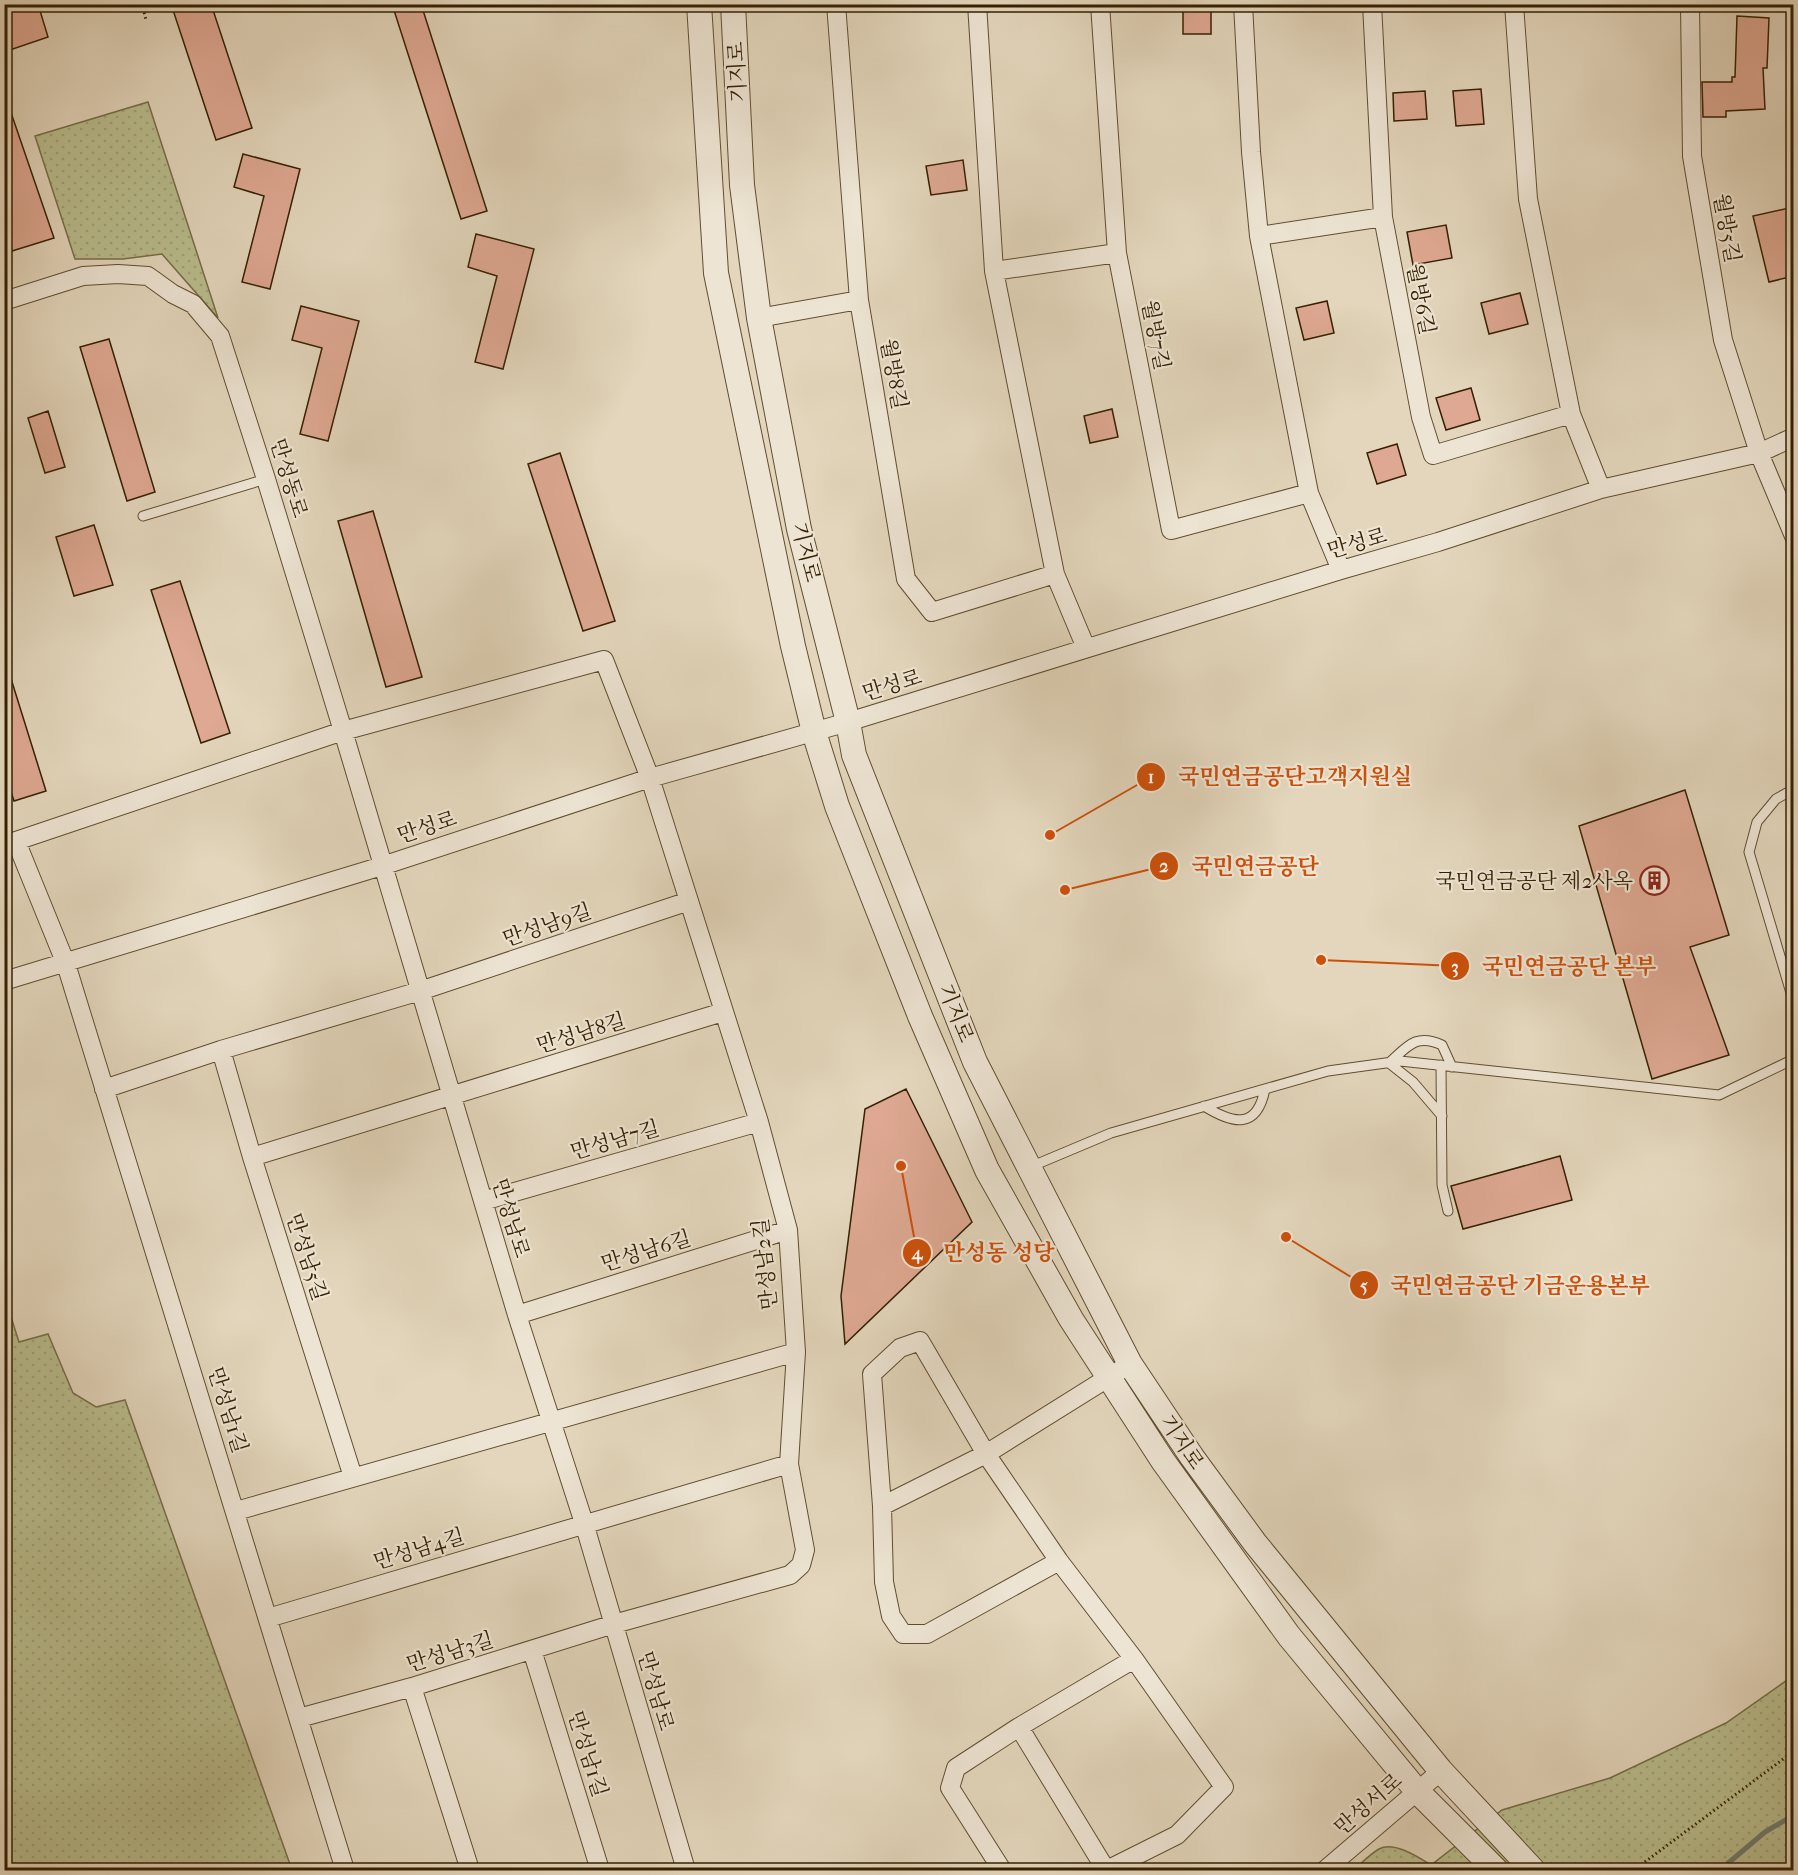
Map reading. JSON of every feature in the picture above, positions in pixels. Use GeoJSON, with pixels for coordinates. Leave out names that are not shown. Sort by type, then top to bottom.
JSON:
{"type":"FeatureCollection","features":[{"type":"Feature","properties":{"kind":"street","name":"기지로"},"geometry":{"type":"LineString","coordinates":[[699,4],[716,273],[792,646],[814,732],[846,828],[920,1016],[987,1170],[1071,1319],[1163,1461],[1289,1636],[1418,1791],[1496,1870]]}},
{"type":"Feature","properties":{"kind":"street","name":"기지로"},"geometry":{"type":"LineString","coordinates":[[733,4],[742,185],[759,318],[800,529],[848,722],[854,755],[975,1062],[1130,1364],[1192,1457],[1255,1543],[1441,1771],[1533,1870]]}},
{"type":"Feature","properties":{"kind":"street","name":"월방8길"},"geometry":{"type":"LineString","coordinates":[[836,4],[859,300],[906,579],[932,612],[1055,574]]}},
{"type":"Feature","properties":{"kind":"street"},"geometry":{"type":"LineString","coordinates":[[977,4],[994,271],[1055,574],[1086,648]]}},
{"type":"Feature","properties":{"kind":"street","name":"월방7길"},"geometry":{"type":"LineString","coordinates":[[1100,4],[1117,253],[1171,530],[1309,493]]}},
{"type":"Feature","properties":{"kind":"street"},"geometry":{"type":"LineString","coordinates":[[1243,4],[1259,236],[1309,493],[1341,570]]}},
{"type":"Feature","properties":{"kind":"street","name":"월방6길"},"geometry":{"type":"LineString","coordinates":[[1372,4],[1383,217],[1421,417],[1433,455],[1570,414]]}},
{"type":"Feature","properties":{"kind":"street"},"geometry":{"type":"LineString","coordinates":[[1514,4],[1528,199],[1570,414],[1601,489]]}},
{"type":"Feature","properties":{"kind":"street","name":"월방5길"},"geometry":{"type":"LineString","coordinates":[[1690,4],[1692,156],[1723,340],[1759,453],[1794,536]]}},
{"type":"Feature","properties":{"kind":"street"},"geometry":{"type":"LineString","coordinates":[[1259,236],[1383,217]]}},
{"type":"Feature","properties":{"kind":"street"},"geometry":{"type":"LineString","coordinates":[[994,271],[1117,253]]}},
{"type":"Feature","properties":{"kind":"street","name":"만성동로"},"geometry":{"type":"LineString","coordinates":[[4,301],[83,276],[118,274],[148,276],[173,294],[193,303],[220,336],[266,479],[382,866]]}},
{"type":"Feature","properties":{"kind":"street"},"geometry":{"type":"LineString","coordinates":[[759,318],[859,300]]}},
{"type":"Feature","properties":{"kind":"street","name":"만성로"},"geometry":{"type":"LineString","coordinates":[[4,981],[382,866],[650,778],[848,722],[1438,542],[1601,489],[1759,453],[1794,437]]}},
{"type":"Feature","properties":{"kind":"street","name":"만성남2길"},"geometry":{"type":"LineString","coordinates":[[343,731],[604,660],[650,778],[759,1122],[788,1230],[796,1352],[789,1464],[805,1550],[801,1565],[790,1575],[614,1624]]}},
{"type":"Feature","properties":{"kind":"street"},"geometry":{"type":"LineString","coordinates":[[10,843],[343,731]]}},
{"type":"Feature","properties":{"kind":"street","name":"만성남1길"},"geometry":{"type":"LineString","coordinates":[[10,843],[66,964],[345,1870]]}},
{"type":"Feature","properties":{"kind":"street","name":"만성남로"},"geometry":{"type":"LineString","coordinates":[[382,866],[517,1315],[584,1523],[686,1870]]}},
{"type":"Feature","properties":{"kind":"street","name":"만성남9길"},"geometry":{"type":"LineString","coordinates":[[420,991],[689,901]]}},
{"type":"Feature","properties":{"kind":"street"},"geometry":{"type":"LineString","coordinates":[[104,1089],[221,1050],[420,991]]}},
{"type":"Feature","properties":{"kind":"street","name":"만성남8길"},"geometry":{"type":"LineString","coordinates":[[452,1097],[723,1012]]}},
{"type":"Feature","properties":{"kind":"street","name":"만성남5길"},"geometry":{"type":"LineString","coordinates":[[221,1050],[252,1157],[354,1477]]}},
{"type":"Feature","properties":{"kind":"street"},"geometry":{"type":"LineString","coordinates":[[252,1157],[452,1097]]}},
{"type":"Feature","properties":{"kind":"street","name":"만성남7길"},"geometry":{"type":"LineString","coordinates":[[483,1201],[759,1122]]}},
{"type":"Feature","properties":{"kind":"street","name":"만성남6길"},"geometry":{"type":"LineString","coordinates":[[517,1315],[788,1230]]}},
{"type":"Feature","properties":{"kind":"street"},"geometry":{"type":"LineString","coordinates":[[1018,1727],[1106,1870],[1177,1835],[1224,1787],[1134,1659],[1059,1561],[986,1454],[920,1341],[900,1348],[872,1374],[882,1506],[884,1582],[891,1616],[903,1634],[927,1634],[1059,1561]]}},
{"type":"Feature","properties":{"kind":"street"},"geometry":{"type":"LineString","coordinates":[[236,1511],[796,1352]]}},
{"type":"Feature","properties":{"kind":"street"},"geometry":{"type":"LineString","coordinates":[[882,1506],[986,1454],[1130,1364]]}},
{"type":"Feature","properties":{"kind":"street"},"geometry":{"type":"LineString","coordinates":[[584,1523],[789,1464]]}},
{"type":"Feature","properties":{"kind":"street","name":"만성남4길"},"geometry":{"type":"LineString","coordinates":[[268,1618],[584,1523]]}},
{"type":"Feature","properties":{"kind":"street","name":"만성남3길"},"geometry":{"type":"LineString","coordinates":[[299,1718],[412,1687],[614,1624]]}},
{"type":"Feature","properties":{"kind":"street","name":"만성남1길"},"geometry":{"type":"LineString","coordinates":[[532,1650],[600,1870]]}},
{"type":"Feature","properties":{"kind":"street"},"geometry":{"type":"LineString","coordinates":[[1002,1870],[950,1788],[956,1768],[1018,1727],[1134,1659]]}},
{"type":"Feature","properties":{"kind":"street"},"geometry":{"type":"LineString","coordinates":[[412,1687],[470,1870]]}},
{"type":"Feature","properties":{"kind":"street","name":"만성서로"},"geometry":{"type":"LineString","coordinates":[[1325,1870],[1441,1771]]}},
{"type":"Feature","properties":{"kind":"lane"},"geometry":{"type":"LineString","coordinates":[[143,516],[266,479]]}},
{"type":"Feature","properties":{"kind":"lane"},"geometry":{"type":"LineString","coordinates":[[1794,789],[1776,799],[1757,822],[1749,852],[1794,1004]]}},
{"type":"Feature","properties":{"kind":"lane"},"geometry":{"type":"LineString","coordinates":[[1389,1062],[1415,1041],[1431,1040],[1442,1045],[1452,1067]]}},
{"type":"Feature","properties":{"kind":"lane"},"geometry":{"type":"LineString","coordinates":[[1028,1168],[1111,1132],[1329,1071],[1389,1062],[1442,1065],[1719,1095],[1794,1059]]}},
{"type":"Feature","properties":{"kind":"lane"},"geometry":{"type":"LineString","coordinates":[[1389,1062],[1413,1082],[1442,1116]]}},
{"type":"Feature","properties":{"kind":"lane"},"geometry":{"type":"LineString","coordinates":[[1442,1065],[1442,1185],[1448,1211]]}},
{"type":"Feature","properties":{"kind":"lane"},"geometry":{"type":"LineString","coordinates":[[1204,1106],[1222,1117],[1237,1121],[1250,1117],[1262,1104],[1265,1089]]}},
{"type":"Feature","properties":{"kind":"path"},"geometry":{"type":"LineString","coordinates":[[142,4],[146,20]]}},
{"type":"Feature","properties":{"kind":"path"},"geometry":{"type":"LineString","coordinates":[[1634,1870],[1794,1752]]}},
{"type":"Feature","properties":{"kind":"green space"},"geometry":{"type":"Polygon","coordinates":[[[148,102],[218,318],[162,254],[123,259],[75,259],[35,136],[148,102]]]}},
{"type":"Feature","properties":{"kind":"green space"},"geometry":{"type":"Polygon","coordinates":[[[4,1295],[19,1342],[48,1334],[73,1393],[96,1407],[125,1400],[292,1870],[5,1870],[4,1295]]]}},
{"type":"Feature","properties":{"kind":"green space"},"geometry":{"type":"Polygon","coordinates":[[[1793,1676],[1793,1870],[1353,1870],[1376,1851],[1385,1847],[1399,1848],[1431,1865],[1502,1810],[1610,1778],[1726,1723],[1793,1676]]]}},
{"type":"Feature","properties":{"kind":"building"},"geometry":{"type":"Polygon","coordinates":[[[4,4],[38,4],[48,37],[4,52],[4,4]]]}},
{"type":"Feature","properties":{"kind":"building"},"geometry":{"type":"Polygon","coordinates":[[[171,4],[211,4],[252,128],[216,140],[171,4]]]}},
{"type":"Feature","properties":{"kind":"building"},"geometry":{"type":"Polygon","coordinates":[[[392,4],[421,4],[487,211],[461,219],[392,4]]]}},
{"type":"Feature","properties":{"kind":"building"},"geometry":{"type":"Polygon","coordinates":[[[1183,4],[1211,4],[1211,34],[1183,34],[1183,4]]]}},
{"type":"Feature","properties":{"kind":"building"},"geometry":{"type":"Polygon","coordinates":[[[1737,16],[1769,18],[1767,68],[1763,68],[1765,109],[1726,111],[1726,117],[1703,117],[1702,82],[1732,82],[1732,77],[1735,77],[1737,16]]]}},
{"type":"Feature","properties":{"kind":"building"},"geometry":{"type":"Polygon","coordinates":[[[1481,89],[1484,124],[1456,126],[1453,91],[1481,89]]]}},
{"type":"Feature","properties":{"kind":"building"},"geometry":{"type":"Polygon","coordinates":[[[1425,91],[1427,119],[1394,121],[1393,93],[1425,91]]]}},
{"type":"Feature","properties":{"kind":"building"},"geometry":{"type":"Polygon","coordinates":[[[4,101],[7,101],[54,238],[12,251],[4,231],[4,101]]]}},
{"type":"Feature","properties":{"kind":"building"},"geometry":{"type":"Polygon","coordinates":[[[243,154],[300,169],[270,289],[242,282],[264,196],[234,187],[243,154]]]}},
{"type":"Feature","properties":{"kind":"building"},"geometry":{"type":"Polygon","coordinates":[[[963,160],[967,190],[931,195],[926,166],[963,160]]]}},
{"type":"Feature","properties":{"kind":"building"},"geometry":{"type":"Polygon","coordinates":[[[1794,207],[1794,276],[1769,282],[1753,216],[1794,207]]]}},
{"type":"Feature","properties":{"kind":"building"},"geometry":{"type":"Polygon","coordinates":[[[1446,225],[1452,258],[1413,265],[1407,232],[1446,225]]]}},
{"type":"Feature","properties":{"kind":"building"},"geometry":{"type":"Polygon","coordinates":[[[476,234],[534,249],[503,369],[475,362],[497,276],[468,267],[476,234]]]}},
{"type":"Feature","properties":{"kind":"building"},"geometry":{"type":"Polygon","coordinates":[[[1520,293],[1528,324],[1489,334],[1481,303],[1520,293]]]}},
{"type":"Feature","properties":{"kind":"building"},"geometry":{"type":"Polygon","coordinates":[[[1327,301],[1334,333],[1304,340],[1296,308],[1327,301]]]}},
{"type":"Feature","properties":{"kind":"building"},"geometry":{"type":"Polygon","coordinates":[[[301,306],[359,321],[328,441],[300,434],[322,348],[292,340],[301,306]]]}},
{"type":"Feature","properties":{"kind":"building"},"geometry":{"type":"Polygon","coordinates":[[[109,339],[155,492],[127,501],[80,347],[109,339]]]}},
{"type":"Feature","properties":{"kind":"building"},"geometry":{"type":"Polygon","coordinates":[[[1471,388],[1480,420],[1446,430],[1436,398],[1471,388]]]}},
{"type":"Feature","properties":{"kind":"building"},"geometry":{"type":"Polygon","coordinates":[[[1112,409],[1118,437],[1090,443],[1084,416],[1112,409]]]}},
{"type":"Feature","properties":{"kind":"building"},"geometry":{"type":"Polygon","coordinates":[[[48,411],[65,467],[45,473],[28,418],[48,411]]]}},
{"type":"Feature","properties":{"kind":"building"},"geometry":{"type":"Polygon","coordinates":[[[1397,444],[1406,475],[1377,484],[1367,453],[1397,444]]]}},
{"type":"Feature","properties":{"kind":"building"},"geometry":{"type":"Polygon","coordinates":[[[560,453],[615,621],[583,631],[528,464],[560,453]]]}},
{"type":"Feature","properties":{"kind":"building"},"geometry":{"type":"Polygon","coordinates":[[[373,511],[422,677],[386,687],[338,521],[373,511]]]}},
{"type":"Feature","properties":{"kind":"building"},"geometry":{"type":"Polygon","coordinates":[[[94,525],[113,585],[74,596],[56,537],[94,525]]]}},
{"type":"Feature","properties":{"kind":"building"},"geometry":{"type":"Polygon","coordinates":[[[180,581],[230,733],[201,743],[151,590],[180,581]]]}},
{"type":"Feature","properties":{"kind":"building"},"geometry":{"type":"Polygon","coordinates":[[[8,669],[46,791],[14,801],[4,770],[4,670],[8,669]]]}},
{"type":"Feature","properties":{"kind":"building","name":"국민연금공단 제2사옥"},"geometry":{"type":"Polygon","coordinates":[[[1685,790],[1729,935],[1690,947],[1729,1055],[1652,1079],[1579,826],[1685,790]]]}},
{"type":"Feature","properties":{"kind":"building"},"geometry":{"type":"Polygon","coordinates":[[[906,1089],[972,1222],[845,1344],[841,1296],[865,1109],[906,1089]]]}},
{"type":"Feature","properties":{"kind":"building"},"geometry":{"type":"Polygon","coordinates":[[[1560,1156],[1572,1200],[1463,1229],[1451,1186],[1560,1156]]]}},
{"type":"Feature","properties":{"kind":"waterway"},"geometry":{"type":"LineString","coordinates":[[1720,1870],[1765,1832],[1794,1815]]}},
{"type":"Feature","properties":{"kind":"place","name":"국민연금공단고객지원실"},"geometry":{"type":"Point","coordinates":[1050,835]}},
{"type":"Feature","properties":{"kind":"place","name":"국민연금공단 제2사옥"},"geometry":{"type":"Point","coordinates":[1654,881]}},
{"type":"Feature","properties":{"kind":"place","name":"국민연금공단"},"geometry":{"type":"Point","coordinates":[1065,890]}},
{"type":"Feature","properties":{"kind":"place","name":"국민연금공단 본부"},"geometry":{"type":"Point","coordinates":[1321,960]}},
{"type":"Feature","properties":{"kind":"place","name":"만성동 성당"},"geometry":{"type":"Point","coordinates":[901,1166]}},
{"type":"Feature","properties":{"kind":"place","name":"국민연금공단 기금운용본부"},"geometry":{"type":"Point","coordinates":[1286,1237]}}]}
